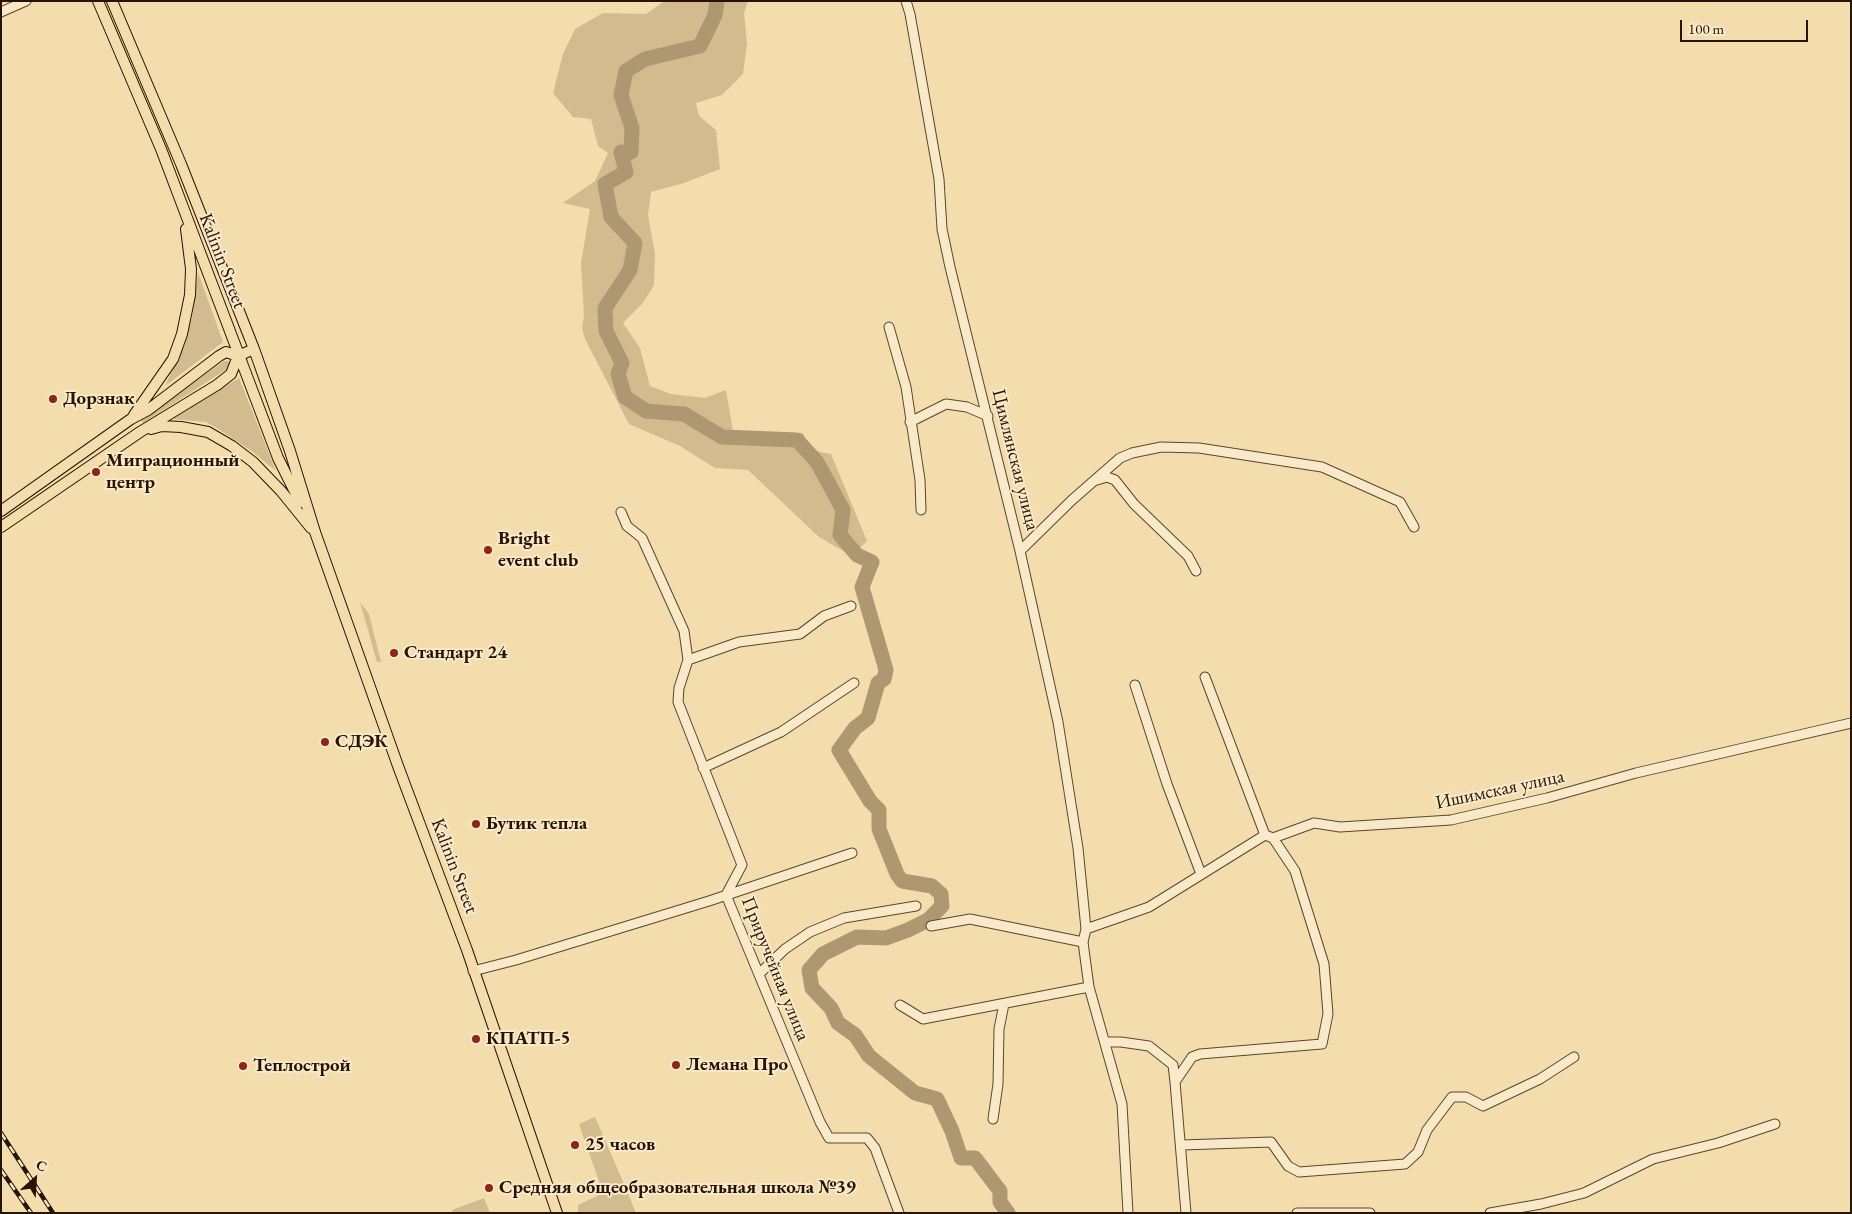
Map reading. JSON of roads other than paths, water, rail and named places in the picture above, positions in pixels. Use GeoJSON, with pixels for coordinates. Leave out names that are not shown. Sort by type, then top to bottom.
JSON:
{"type":"FeatureCollection","features":[{"type":"Feature","properties":{"kind":"main road","name":"Kalinin Street"},"geometry":{"type":"LineString","coordinates":[[98,1],[161,149],[278,458],[315,532]]}},
{"type":"Feature","properties":{"kind":"main road","name":"Kalinin Street"},"geometry":{"type":"LineString","coordinates":[[112,1],[181,164],[254,349],[290,450],[315,532],[473,971],[557,1213]]}},
{"type":"Feature","properties":{"kind":"main road"},"geometry":{"type":"LineString","coordinates":[[131,419],[173,359],[182,334],[190,295],[192,269],[184,211]]}},
{"type":"Feature","properties":{"kind":"main road"},"geometry":{"type":"LineString","coordinates":[[1,510],[131,419],[148,410],[226,352],[238,356],[254,349]]}},
{"type":"Feature","properties":{"kind":"main road"},"geometry":{"type":"LineString","coordinates":[[1,527],[140,432],[175,412],[231,374],[238,356]]}},
{"type":"Feature","properties":{"kind":"main road"},"geometry":{"type":"LineString","coordinates":[[140,432],[162,426],[181,427],[208,432],[216,436],[253,462],[281,491],[315,532]]}},
{"type":"Feature","properties":{"kind":"street"},"geometry":{"type":"LineString","coordinates":[[1,12],[26,1]]}},
{"type":"Feature","properties":{"kind":"street","name":"Цимлянская улица"},"geometry":{"type":"LineString","coordinates":[[906,1],[910,14],[939,178],[942,229],[1020,551],[1058,722],[1078,848],[1086,929],[1083,942]]}},
{"type":"Feature","properties":{"kind":"street"},"geometry":{"type":"LineString","coordinates":[[889,327],[906,387],[920,480],[921,510]]}},
{"type":"Feature","properties":{"kind":"street"},"geometry":{"type":"LineString","coordinates":[[910,422],[946,404],[967,407],[988,416]]}},
{"type":"Feature","properties":{"kind":"street"},"geometry":{"type":"LineString","coordinates":[[1020,551],[1093,481],[1120,458],[1161,446],[1208,449],[1318,466],[1336,472],[1400,502],[1414,526]]}},
{"type":"Feature","properties":{"kind":"street"},"geometry":{"type":"LineString","coordinates":[[1093,481],[1107,477],[1115,480],[1134,504],[1188,556],[1196,571]]}},
{"type":"Feature","properties":{"kind":"street","name":"Приручейная улица"},"geometry":{"type":"LineString","coordinates":[[620,512],[627,526],[642,538],[684,631],[688,660],[679,688],[678,702],[742,865],[726,895],[760,973],[820,1122],[829,1138],[867,1138],[875,1148],[899,1213]]}},
{"type":"Feature","properties":{"kind":"street"},"geometry":{"type":"LineString","coordinates":[[688,660],[739,642],[800,634],[824,616],[851,606]]}},
{"type":"Feature","properties":{"kind":"street"},"geometry":{"type":"LineString","coordinates":[[1175,1082],[1192,1057],[1200,1054],[1322,1044],[1328,1014],[1324,964],[1295,871],[1269,836],[1205,677]]}},
{"type":"Feature","properties":{"kind":"street"},"geometry":{"type":"LineString","coordinates":[[703,768],[781,732],[854,683]]}},
{"type":"Feature","properties":{"kind":"street"},"geometry":{"type":"LineString","coordinates":[[1136,685],[1167,784],[1201,874]]}},
{"type":"Feature","properties":{"kind":"street","name":"Ишимская улица"},"geometry":{"type":"LineString","coordinates":[[1086,929],[1149,906],[1269,836],[1314,823],[1340,827],[1451,820],[1547,798],[1636,773],[1851,724]]}},
{"type":"Feature","properties":{"kind":"street"},"geometry":{"type":"LineString","coordinates":[[473,971],[516,960],[726,895],[852,853]]}},
{"type":"Feature","properties":{"kind":"street"},"geometry":{"type":"LineString","coordinates":[[760,973],[785,949],[810,932],[844,918],[916,906]]}},
{"type":"Feature","properties":{"kind":"street"},"geometry":{"type":"LineString","coordinates":[[931,926],[970,919],[1083,942],[1089,987],[1122,1104],[1128,1213]]}},
{"type":"Feature","properties":{"kind":"street"},"geometry":{"type":"LineString","coordinates":[[900,1005],[923,1019],[1089,987]]}},
{"type":"Feature","properties":{"kind":"street"},"geometry":{"type":"LineString","coordinates":[[993,1119],[998,1084],[999,1030],[1004,1004]]}},
{"type":"Feature","properties":{"kind":"street"},"geometry":{"type":"LineString","coordinates":[[1105,1042],[1149,1046],[1173,1065],[1182,1145],[1186,1213]]}},
{"type":"Feature","properties":{"kind":"street"},"geometry":{"type":"LineString","coordinates":[[1182,1145],[1272,1142],[1288,1166],[1299,1172],[1405,1164],[1418,1152],[1427,1130],[1452,1097],[1466,1096],[1483,1106],[1540,1078],[1574,1057]]}},
{"type":"Feature","properties":{"kind":"street"},"geometry":{"type":"LineString","coordinates":[[1490,1213],[1541,1204],[1584,1193],[1653,1159],[1718,1144],[1776,1124]]}},
{"type":"Feature","properties":{"kind":"street"},"geometry":{"type":"LineString","coordinates":[[1297,1213],[1370,1213]]}},
{"type":"Feature","properties":{"kind":"waterway"},"geometry":{"type":"LineString","coordinates":[[717,1],[715,15],[700,46],[645,59],[626,71],[621,95],[632,128],[631,152],[621,152],[626,172],[605,184],[611,217],[635,243],[630,270],[605,308],[606,331],[622,363],[618,374],[625,397],[646,411],[684,414],[722,437],[797,440],[817,462],[843,510],[840,535],[857,555],[872,562],[862,587],[886,670],[884,679],[878,683],[868,718],[855,728],[839,750],[870,801],[879,810],[879,829],[897,874],[902,881],[932,886],[941,894],[942,906],[928,920],[908,930],[886,938],[857,937],[823,954],[809,970],[812,988],[831,1008],[838,1023],[855,1035],[869,1056],[915,1093],[937,1099],[952,1131],[961,1158],[975,1158],[1000,1191],[1000,1202],[1008,1213]]}},
{"type":"Feature","properties":{"kind":"railway"},"geometry":{"type":"LineString","coordinates":[[1,1133],[53,1213]]}},
{"type":"Feature","properties":{"kind":"railway"},"geometry":{"type":"LineString","coordinates":[[1,1170],[31,1213]]}},
{"type":"Feature","properties":{"kind":"place","name":"Дорзнак"},"geometry":{"type":"Point","coordinates":[53,399]}},
{"type":"Feature","properties":{"kind":"place","name":"Миграционный центр"},"geometry":{"type":"Point","coordinates":[96,472]}},
{"type":"Feature","properties":{"kind":"place","name":"Bright event club"},"geometry":{"type":"Point","coordinates":[488,550]}},
{"type":"Feature","properties":{"kind":"place","name":"Стандарт 24"},"geometry":{"type":"Point","coordinates":[394,653]}},
{"type":"Feature","properties":{"kind":"place","name":"СДЭК"},"geometry":{"type":"Point","coordinates":[325,742]}},
{"type":"Feature","properties":{"kind":"place","name":"Бутик тепла"},"geometry":{"type":"Point","coordinates":[476,824]}},
{"type":"Feature","properties":{"kind":"place","name":"КПАТП-5"},"geometry":{"type":"Point","coordinates":[476,1039]}},
{"type":"Feature","properties":{"kind":"place","name":"Лемана Про"},"geometry":{"type":"Point","coordinates":[676,1065]}},
{"type":"Feature","properties":{"kind":"place","name":"Теплострой"},"geometry":{"type":"Point","coordinates":[243,1066]}},
{"type":"Feature","properties":{"kind":"place","name":"25 часов"},"geometry":{"type":"Point","coordinates":[575,1145]}},
{"type":"Feature","properties":{"kind":"place","name":"Средняя общеобразовательная школа №39"},"geometry":{"type":"Point","coordinates":[489,1188]}}]}
